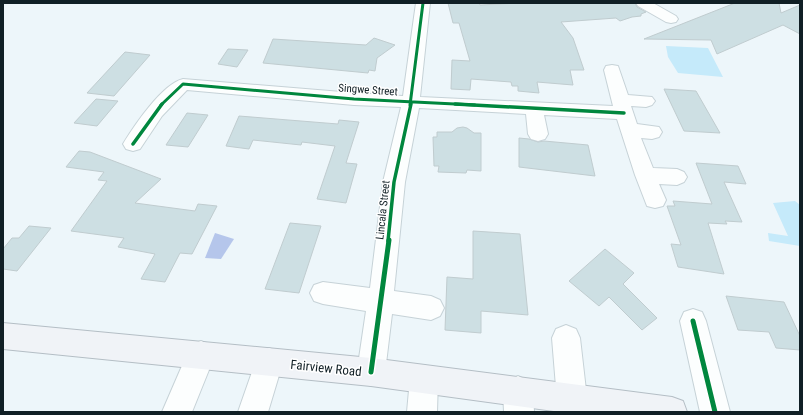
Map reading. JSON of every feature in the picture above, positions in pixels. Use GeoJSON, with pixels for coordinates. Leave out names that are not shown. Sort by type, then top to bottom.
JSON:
{"type":"FeatureCollection","features":[{"type":"Feature","properties":{"kind":"main road","name":"Fairview Road"},"geometry":{"type":"LineString","coordinates":[[3,336],[370,372],[424,379],[519,402],[572,399],[653,411]]}},
{"type":"Feature","properties":{"kind":"street","name":"Lincala Street"},"geometry":{"type":"LineString","coordinates":[[370,372],[389,236],[394,182],[411,102],[423,3]]}},
{"type":"Feature","properties":{"kind":"street"},"geometry":{"type":"LineString","coordinates":[[643,3],[671,19]]}},
{"type":"Feature","properties":{"kind":"street"},"geometry":{"type":"LineString","coordinates":[[612,70],[645,175],[655,200]]}},
{"type":"Feature","properties":{"kind":"street","name":"Singwe Street"},"geometry":{"type":"LineString","coordinates":[[133,144],[153,114],[167,97],[184,84],[354,99],[411,102],[472,112],[534,108],[563,118],[625,114]]}},
{"type":"Feature","properties":{"kind":"street"},"geometry":{"type":"LineString","coordinates":[[625,114],[646,101]]}},
{"type":"Feature","properties":{"kind":"street"},"geometry":{"type":"LineString","coordinates":[[534,108],[538,134]]}},
{"type":"Feature","properties":{"kind":"street"},"geometry":{"type":"LineString","coordinates":[[625,114],[652,132]]}},
{"type":"Feature","properties":{"kind":"street"},"geometry":{"type":"LineString","coordinates":[[645,175],[677,177]]}},
{"type":"Feature","properties":{"kind":"street"},"geometry":{"type":"LineString","coordinates":[[323,293],[431,308]]}},
{"type":"Feature","properties":{"kind":"street"},"geometry":{"type":"LineString","coordinates":[[693,321],[715,412]]}},
{"type":"Feature","properties":{"kind":"street"},"geometry":{"type":"LineString","coordinates":[[566,338],[572,399]]}},
{"type":"Feature","properties":{"kind":"street"},"geometry":{"type":"LineString","coordinates":[[177,412],[201,355]]}},
{"type":"Feature","properties":{"kind":"street"},"geometry":{"type":"LineString","coordinates":[[253,412],[269,362]]}},
{"type":"Feature","properties":{"kind":"street"},"geometry":{"type":"LineString","coordinates":[[422,412],[424,379]]}},
{"type":"Feature","properties":{"kind":"shaded area"},"geometry":{"type":"Polygon","coordinates":[[[666,46],[708,48],[723,77],[678,73],[668,57],[666,46]]]}},
{"type":"Feature","properties":{"kind":"shaded area"},"geometry":{"type":"Polygon","coordinates":[[[795,201],[800,205],[800,246],[769,241],[768,233],[788,236],[773,203],[795,201]]]}},
{"type":"Feature","properties":{"kind":"shaded area"},"geometry":{"type":"Polygon","coordinates":[[[215,233],[234,239],[221,259],[205,258],[215,233]]]}},
{"type":"Feature","properties":{"kind":"building"},"geometry":{"type":"Polygon","coordinates":[[[448,3],[479,3],[480,5],[519,3],[635,3],[637,7],[646,12],[641,14],[641,16],[620,21],[616,18],[561,22],[573,38],[584,70],[570,70],[573,85],[537,82],[539,93],[518,91],[518,86],[512,86],[511,82],[471,79],[470,90],[451,89],[452,60],[470,61],[459,23],[453,23],[448,3]]]}},
{"type":"Feature","properties":{"kind":"building"},"geometry":{"type":"Polygon","coordinates":[[[735,3],[779,3],[781,13],[800,5],[800,34],[783,25],[717,54],[711,40],[644,39],[735,3]]]}},
{"type":"Feature","properties":{"kind":"building"},"geometry":{"type":"Polygon","coordinates":[[[374,38],[395,45],[377,58],[375,71],[369,70],[368,73],[263,63],[273,39],[366,45],[374,38]]]}},
{"type":"Feature","properties":{"kind":"building"},"geometry":{"type":"Polygon","coordinates":[[[228,49],[248,50],[237,67],[218,64],[228,49]]]}},
{"type":"Feature","properties":{"kind":"building"},"geometry":{"type":"Polygon","coordinates":[[[125,52],[150,55],[114,96],[87,93],[125,52]]]}},
{"type":"Feature","properties":{"kind":"building"},"geometry":{"type":"Polygon","coordinates":[[[664,89],[696,91],[720,133],[684,131],[664,89]]]}},
{"type":"Feature","properties":{"kind":"building"},"geometry":{"type":"Polygon","coordinates":[[[96,99],[118,101],[97,126],[74,123],[96,99]]]}},
{"type":"Feature","properties":{"kind":"building"},"geometry":{"type":"Polygon","coordinates":[[[187,113],[208,115],[188,147],[166,145],[187,113]]]}},
{"type":"Feature","properties":{"kind":"building"},"geometry":{"type":"Polygon","coordinates":[[[239,116],[338,124],[339,120],[359,122],[346,163],[357,164],[346,203],[317,199],[335,146],[302,142],[301,145],[253,140],[249,149],[226,146],[239,116]]]}},
{"type":"Feature","properties":{"kind":"building"},"geometry":{"type":"Polygon","coordinates":[[[463,127],[474,133],[481,133],[481,171],[467,170],[466,173],[438,172],[439,166],[434,166],[433,137],[437,137],[437,132],[452,132],[457,128],[463,127]]]}},
{"type":"Feature","properties":{"kind":"building"},"geometry":{"type":"Polygon","coordinates":[[[519,138],[538,142],[544,141],[588,145],[595,176],[519,167],[519,138]]]}},
{"type":"Feature","properties":{"kind":"building"},"geometry":{"type":"Polygon","coordinates":[[[79,151],[90,152],[161,179],[135,203],[195,211],[198,204],[217,206],[192,254],[180,253],[165,282],[141,279],[155,254],[118,247],[124,238],[71,231],[107,181],[98,180],[104,172],[66,167],[79,151]]]}},
{"type":"Feature","properties":{"kind":"building"},"geometry":{"type":"Polygon","coordinates":[[[696,163],[738,166],[746,184],[724,182],[742,222],[725,221],[727,224],[708,223],[724,274],[678,267],[671,244],[681,245],[667,206],[675,206],[673,201],[712,204],[696,163]]]}},
{"type":"Feature","properties":{"kind":"building"},"geometry":{"type":"Polygon","coordinates":[[[290,223],[321,226],[299,293],[265,289],[290,223]]]}},
{"type":"Feature","properties":{"kind":"building"},"geometry":{"type":"Polygon","coordinates":[[[29,226],[51,228],[17,271],[3,269],[3,249],[12,238],[19,238],[29,226]]]}},
{"type":"Feature","properties":{"kind":"building"},"geometry":{"type":"Polygon","coordinates":[[[473,231],[520,234],[528,315],[481,311],[481,333],[445,330],[447,277],[473,279],[473,231]]]}},
{"type":"Feature","properties":{"kind":"building"},"geometry":{"type":"Polygon","coordinates":[[[605,249],[634,273],[623,284],[657,318],[642,330],[609,297],[599,306],[569,281],[605,249]]]}},
{"type":"Feature","properties":{"kind":"building"},"geometry":{"type":"Polygon","coordinates":[[[726,296],[784,302],[800,336],[800,350],[776,348],[769,332],[738,330],[726,296]]]}},
{"type":"Feature","properties":{"kind":"cycle path"},"geometry":{"type":"LineString","coordinates":[[371,372],[389,236],[394,182],[411,102],[423,3]]}},
{"type":"Feature","properties":{"kind":"cycle path"},"geometry":{"type":"LineString","coordinates":[[133,144],[155,112],[183,84],[354,99],[624,113]]}},
{"type":"Feature","properties":{"kind":"cycle path"},"geometry":{"type":"LineString","coordinates":[[693,321],[715,412]]}}]}
